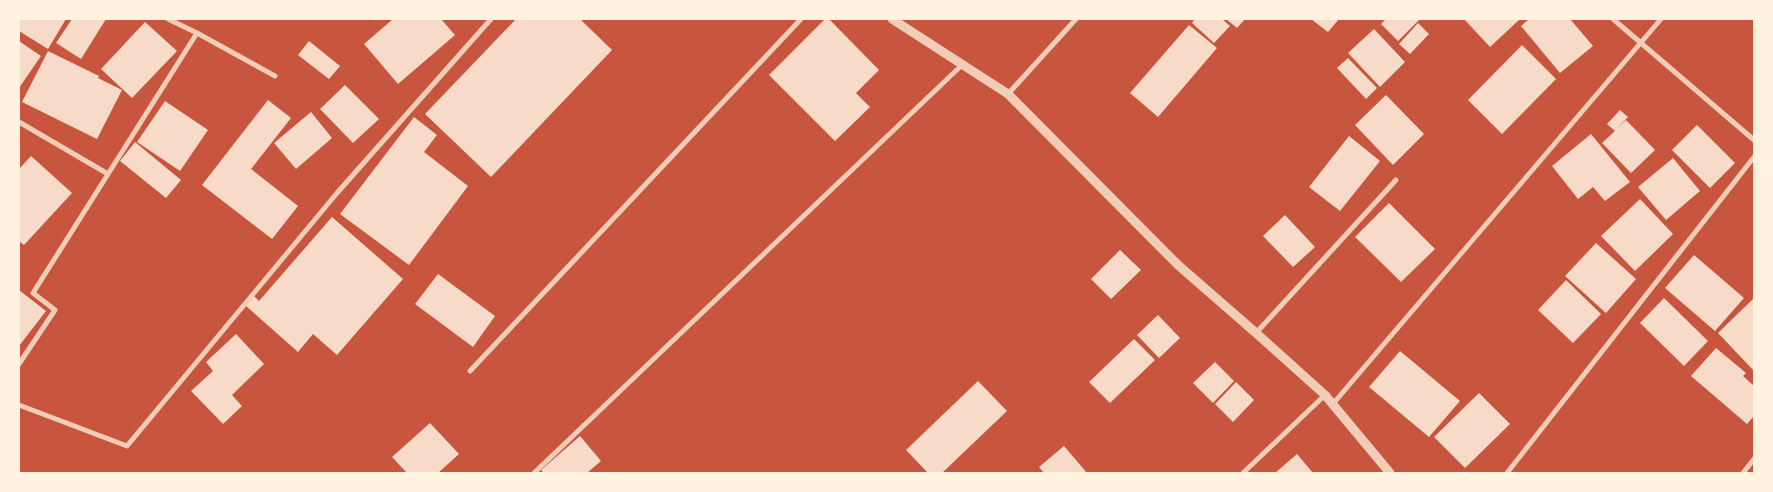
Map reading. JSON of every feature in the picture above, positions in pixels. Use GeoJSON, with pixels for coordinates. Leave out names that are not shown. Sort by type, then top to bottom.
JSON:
{"type":"FeatureCollection","features":[{"type":"Feature","properties":{"kind":"street"},"geometry":{"type":"LineString","coordinates":[[168,19],[275,76]]}},
{"type":"Feature","properties":{"kind":"street"},"geometry":{"type":"LineString","coordinates":[[19,405],[127,446],[336,193],[490,19]]}},
{"type":"Feature","properties":{"kind":"street"},"geometry":{"type":"LineString","coordinates":[[470,370],[801,19]]}},
{"type":"Feature","properties":{"kind":"street"},"geometry":{"type":"LineString","coordinates":[[892,19],[1008,94],[1178,265],[1325,396],[1390,473]]}},
{"type":"Feature","properties":{"kind":"street"},"geometry":{"type":"LineString","coordinates":[[1008,94],[1076,19]]}},
{"type":"Feature","properties":{"kind":"street"},"geometry":{"type":"LineString","coordinates":[[1613,19],[1754,140]]}},
{"type":"Feature","properties":{"kind":"street"},"geometry":{"type":"LineString","coordinates":[[1332,405],[1661,19]]}},
{"type":"Feature","properties":{"kind":"street"},"geometry":{"type":"LineString","coordinates":[[19,364],[55,310],[33,293],[197,33]]}},
{"type":"Feature","properties":{"kind":"street"},"geometry":{"type":"LineString","coordinates":[[534,473],[963,64]]}},
{"type":"Feature","properties":{"kind":"street"},"geometry":{"type":"LineString","coordinates":[[19,122],[108,174]]}},
{"type":"Feature","properties":{"kind":"street"},"geometry":{"type":"LineString","coordinates":[[1507,473],[1754,157]]}},
{"type":"Feature","properties":{"kind":"street"},"geometry":{"type":"LineString","coordinates":[[1256,333],[1396,180]]}},
{"type":"Feature","properties":{"kind":"street"},"geometry":{"type":"LineString","coordinates":[[1243,473],[1325,396]]}},
{"type":"Feature","properties":{"kind":"street"},"geometry":{"type":"LineString","coordinates":[[1743,473],[1754,459]]}},
{"type":"Feature","properties":{"kind":"building"},"geometry":{"type":"Polygon","coordinates":[[[19,19],[66,19],[48,49],[19,31],[19,19]]]}},
{"type":"Feature","properties":{"kind":"building"},"geometry":{"type":"Polygon","coordinates":[[[72,19],[106,19],[81,59],[56,43],[72,19]]]}},
{"type":"Feature","properties":{"kind":"building"},"geometry":{"type":"Polygon","coordinates":[[[393,19],[441,19],[455,35],[398,84],[364,44],[393,19]]]}},
{"type":"Feature","properties":{"kind":"building"},"geometry":{"type":"Polygon","coordinates":[[[516,19],[580,19],[612,50],[491,177],[425,114],[516,19]]]}},
{"type":"Feature","properties":{"kind":"building"},"geometry":{"type":"Polygon","coordinates":[[[825,19],[829,19],[879,70],[856,93],[870,107],[835,141],[769,75],[825,19]]]}},
{"type":"Feature","properties":{"kind":"building"},"geometry":{"type":"Polygon","coordinates":[[[1195,19],[1222,19],[1230,26],[1214,43],[1192,23],[1195,19]]]}},
{"type":"Feature","properties":{"kind":"building"},"geometry":{"type":"Polygon","coordinates":[[[1226,19],[1245,19],[1237,28],[1226,19]]]}},
{"type":"Feature","properties":{"kind":"building"},"geometry":{"type":"Polygon","coordinates":[[[1311,19],[1339,19],[1328,32],[1311,19]]]}},
{"type":"Feature","properties":{"kind":"building"},"geometry":{"type":"Polygon","coordinates":[[[1386,19],[1420,19],[1398,41],[1381,24],[1386,19]]]}},
{"type":"Feature","properties":{"kind":"building"},"geometry":{"type":"Polygon","coordinates":[[[1464,19],[1520,19],[1490,47],[1464,19]]]}},
{"type":"Feature","properties":{"kind":"building"},"geometry":{"type":"Polygon","coordinates":[[[1529,19],[1570,19],[1593,46],[1560,73],[1521,26],[1529,19]]]}},
{"type":"Feature","properties":{"kind":"building"},"geometry":{"type":"Polygon","coordinates":[[[145,22],[177,51],[132,98],[101,69],[145,22]]]}},
{"type":"Feature","properties":{"kind":"building"},"geometry":{"type":"Polygon","coordinates":[[[1418,23],[1429,34],[1410,54],[1399,44],[1418,23]]]}},
{"type":"Feature","properties":{"kind":"building"},"geometry":{"type":"Polygon","coordinates":[[[1189,25],[1217,48],[1158,117],[1130,93],[1189,25]]]}},
{"type":"Feature","properties":{"kind":"building"},"geometry":{"type":"Polygon","coordinates":[[[1374,29],[1405,62],[1380,87],[1348,53],[1374,29]]]}},
{"type":"Feature","properties":{"kind":"building"},"geometry":{"type":"Polygon","coordinates":[[[19,41],[41,56],[19,88],[19,41]]]}},
{"type":"Feature","properties":{"kind":"building"},"geometry":{"type":"Polygon","coordinates":[[[309,41],[340,66],[329,79],[298,55],[309,41]]]}},
{"type":"Feature","properties":{"kind":"building"},"geometry":{"type":"Polygon","coordinates":[[[1522,45],[1556,79],[1502,134],[1468,100],[1522,45]]]}},
{"type":"Feature","properties":{"kind":"building"},"geometry":{"type":"Polygon","coordinates":[[[48,51],[99,76],[98,78],[122,90],[97,139],[22,102],[48,51]]]}},
{"type":"Feature","properties":{"kind":"building"},"geometry":{"type":"Polygon","coordinates":[[[1348,58],[1377,88],[1366,99],[1337,68],[1348,58]]]}},
{"type":"Feature","properties":{"kind":"building"},"geometry":{"type":"Polygon","coordinates":[[[345,85],[379,119],[353,143],[320,109],[345,85]]]}},
{"type":"Feature","properties":{"kind":"building"},"geometry":{"type":"Polygon","coordinates":[[[1386,95],[1424,134],[1393,165],[1355,125],[1386,95]]]}},
{"type":"Feature","properties":{"kind":"building"},"geometry":{"type":"Polygon","coordinates":[[[268,100],[291,118],[251,169],[298,206],[272,239],[202,185],[268,100]]]}},
{"type":"Feature","properties":{"kind":"building"},"geometry":{"type":"Polygon","coordinates":[[[165,101],[208,130],[180,171],[137,142],[165,101]]]}},
{"type":"Feature","properties":{"kind":"building"},"geometry":{"type":"Polygon","coordinates":[[[1620,110],[1628,117],[1616,129],[1626,120],[1655,150],[1631,173],[1602,143],[1615,131],[1607,124],[1620,110]]]}},
{"type":"Feature","properties":{"kind":"building"},"geometry":{"type":"Polygon","coordinates":[[[311,112],[332,138],[296,169],[274,143],[311,112]]]}},
{"type":"Feature","properties":{"kind":"building"},"geometry":{"type":"Polygon","coordinates":[[[414,117],[437,135],[424,152],[468,186],[409,265],[340,214],[414,117]]]}},
{"type":"Feature","properties":{"kind":"building"},"geometry":{"type":"Polygon","coordinates":[[[1697,125],[1735,163],[1710,188],[1672,150],[1697,125]]]}},
{"type":"Feature","properties":{"kind":"building"},"geometry":{"type":"Polygon","coordinates":[[[1591,134],[1630,182],[1605,201],[1593,187],[1578,199],[1552,166],[1591,134]]]}},
{"type":"Feature","properties":{"kind":"building"},"geometry":{"type":"Polygon","coordinates":[[[1349,136],[1380,161],[1340,211],[1309,187],[1349,136]]]}},
{"type":"Feature","properties":{"kind":"building"},"geometry":{"type":"Polygon","coordinates":[[[135,142],[181,180],[166,198],[120,161],[135,142]]]}},
{"type":"Feature","properties":{"kind":"building"},"geometry":{"type":"Polygon","coordinates":[[[31,156],[72,193],[24,245],[19,241],[19,169],[31,156]]]}},
{"type":"Feature","properties":{"kind":"building"},"geometry":{"type":"Polygon","coordinates":[[[1673,158],[1700,191],[1666,220],[1638,187],[1673,158]]]}},
{"type":"Feature","properties":{"kind":"building"},"geometry":{"type":"Polygon","coordinates":[[[1640,199],[1673,234],[1635,271],[1601,236],[1640,199]]]}},
{"type":"Feature","properties":{"kind":"building"},"geometry":{"type":"Polygon","coordinates":[[[1389,203],[1435,249],[1401,282],[1355,237],[1389,203]]]}},
{"type":"Feature","properties":{"kind":"building"},"geometry":{"type":"Polygon","coordinates":[[[1285,215],[1315,247],[1293,267],[1263,236],[1285,215]]]}},
{"type":"Feature","properties":{"kind":"building"},"geometry":{"type":"Polygon","coordinates":[[[332,217],[403,279],[337,355],[313,334],[298,352],[246,306],[254,296],[259,301],[332,217]]]}},
{"type":"Feature","properties":{"kind":"building"},"geometry":{"type":"Polygon","coordinates":[[[1596,243],[1636,279],[1606,313],[1565,276],[1596,243]]]}},
{"type":"Feature","properties":{"kind":"building"},"geometry":{"type":"Polygon","coordinates":[[[1120,250],[1141,270],[1111,299],[1091,279],[1120,250]]]}},
{"type":"Feature","properties":{"kind":"building"},"geometry":{"type":"Polygon","coordinates":[[[1694,255],[1744,298],[1715,331],[1665,288],[1694,255]]]}},
{"type":"Feature","properties":{"kind":"building"},"geometry":{"type":"Polygon","coordinates":[[[438,274],[495,316],[473,347],[415,304],[438,274]]]}},
{"type":"Feature","properties":{"kind":"building"},"geometry":{"type":"Polygon","coordinates":[[[1566,280],[1601,314],[1573,343],[1538,310],[1566,280]]]}},
{"type":"Feature","properties":{"kind":"building"},"geometry":{"type":"Polygon","coordinates":[[[19,290],[46,311],[19,346],[19,290]]]}},
{"type":"Feature","properties":{"kind":"building"},"geometry":{"type":"Polygon","coordinates":[[[1664,298],[1708,341],[1684,366],[1640,323],[1664,298]]]}},
{"type":"Feature","properties":{"kind":"building"},"geometry":{"type":"Polygon","coordinates":[[[1754,298],[1754,371],[1718,333],[1754,298]]]}},
{"type":"Feature","properties":{"kind":"building"},"geometry":{"type":"Polygon","coordinates":[[[1158,315],[1180,338],[1159,358],[1137,335],[1158,315]]]}},
{"type":"Feature","properties":{"kind":"building"},"geometry":{"type":"Polygon","coordinates":[[[236,334],[264,364],[232,395],[242,406],[223,424],[191,391],[213,371],[206,362],[236,334]]]}},
{"type":"Feature","properties":{"kind":"building"},"geometry":{"type":"Polygon","coordinates":[[[1134,339],[1155,360],[1110,403],[1089,382],[1134,339]]]}},
{"type":"Feature","properties":{"kind":"building"},"geometry":{"type":"Polygon","coordinates":[[[1716,348],[1746,373],[1743,376],[1754,386],[1754,416],[1747,424],[1691,376],[1716,348]]]}},
{"type":"Feature","properties":{"kind":"building"},"geometry":{"type":"Polygon","coordinates":[[[1400,351],[1460,401],[1429,437],[1369,387],[1400,351]]]}},
{"type":"Feature","properties":{"kind":"building"},"geometry":{"type":"Polygon","coordinates":[[[1215,362],[1234,381],[1213,403],[1193,383],[1215,362]]]}},
{"type":"Feature","properties":{"kind":"building"},"geometry":{"type":"Polygon","coordinates":[[[978,381],[1007,411],[942,473],[928,473],[906,450],[978,381]]]}},
{"type":"Feature","properties":{"kind":"building"},"geometry":{"type":"Polygon","coordinates":[[[1236,382],[1254,400],[1233,422],[1215,404],[1236,382]]]}},
{"type":"Feature","properties":{"kind":"building"},"geometry":{"type":"Polygon","coordinates":[[[1479,393],[1510,424],[1465,468],[1434,437],[1479,393]]]}},
{"type":"Feature","properties":{"kind":"building"},"geometry":{"type":"Polygon","coordinates":[[[430,423],[459,454],[438,473],[407,473],[392,457],[430,423]]]}},
{"type":"Feature","properties":{"kind":"building"},"geometry":{"type":"Polygon","coordinates":[[[580,436],[601,461],[587,473],[544,473],[541,470],[580,436]]]}},
{"type":"Feature","properties":{"kind":"building"},"geometry":{"type":"Polygon","coordinates":[[[1064,446],[1087,473],[1044,473],[1039,467],[1064,446]]]}},
{"type":"Feature","properties":{"kind":"building"},"geometry":{"type":"Polygon","coordinates":[[[1297,454],[1313,473],[1275,473],[1297,454]]]}}]}
